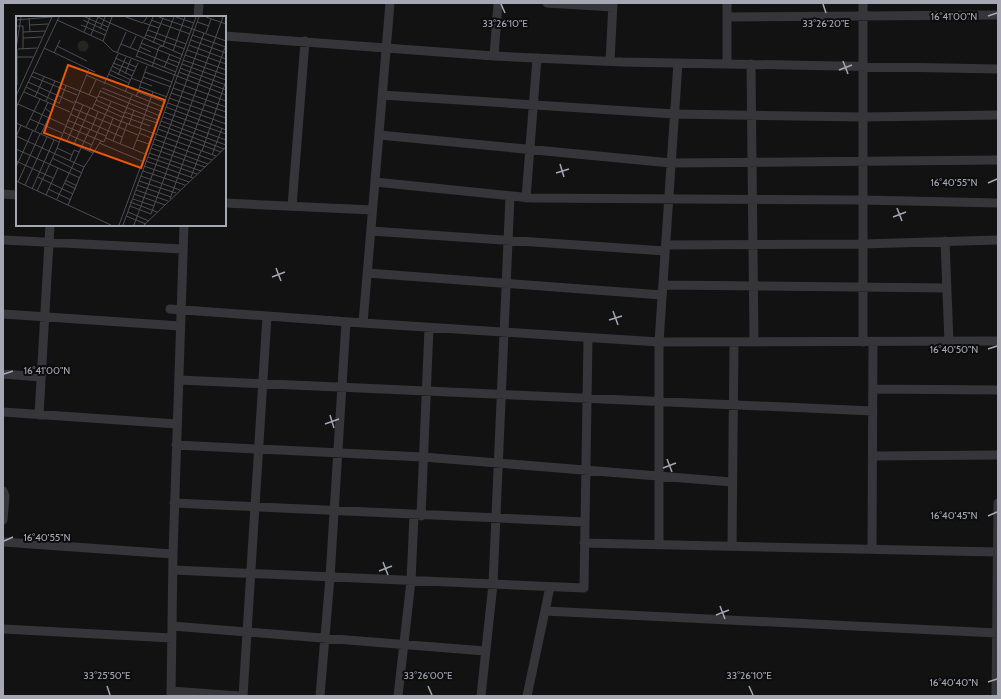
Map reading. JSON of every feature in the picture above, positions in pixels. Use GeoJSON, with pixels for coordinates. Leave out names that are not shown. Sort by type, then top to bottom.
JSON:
{"type":"FeatureCollection","features":[{"type":"Feature","properties":{"kind":"street"},"geometry":{"type":"LineString","coordinates":[[198,16],[199,3]]}},
{"type":"Feature","properties":{"kind":"street"},"geometry":{"type":"LineString","coordinates":[[363,324],[390,3]]}},
{"type":"Feature","properties":{"kind":"street"},"geometry":{"type":"LineString","coordinates":[[494,56],[498,3]]}},
{"type":"Feature","properties":{"kind":"street"},"geometry":{"type":"LineString","coordinates":[[547,3],[613,5],[610,61]]}},
{"type":"Feature","properties":{"kind":"street"},"geometry":{"type":"LineString","coordinates":[[727,3],[727,64]]}},
{"type":"Feature","properties":{"kind":"street"},"geometry":{"type":"LineString","coordinates":[[863,3],[863,342]]}},
{"type":"Feature","properties":{"kind":"street"},"geometry":{"type":"LineString","coordinates":[[727,17],[998,15]]}},
{"type":"Feature","properties":{"kind":"street"},"geometry":{"type":"LineString","coordinates":[[226,36],[537,58],[678,63],[998,69]]}},
{"type":"Feature","properties":{"kind":"street"},"geometry":{"type":"LineString","coordinates":[[292,206],[305,41]]}},
{"type":"Feature","properties":{"kind":"street"},"geometry":{"type":"LineString","coordinates":[[526,198],[537,58]]}},
{"type":"Feature","properties":{"kind":"street"},"geometry":{"type":"LineString","coordinates":[[659,545],[659,342],[678,63]]}},
{"type":"Feature","properties":{"kind":"street"},"geometry":{"type":"LineString","coordinates":[[751,64],[754,342]]}},
{"type":"Feature","properties":{"kind":"street"},"geometry":{"type":"LineString","coordinates":[[382,95],[674,114],[863,117],[998,115]]}},
{"type":"Feature","properties":{"kind":"street"},"geometry":{"type":"LineString","coordinates":[[379,135],[671,163],[863,160],[998,160]]}},
{"type":"Feature","properties":{"kind":"street"},"geometry":{"type":"LineString","coordinates":[[375,182],[526,198],[862,200],[998,203]]}},
{"type":"Feature","properties":{"kind":"street"},"geometry":{"type":"LineString","coordinates":[[3,194],[16,195]]}},
{"type":"Feature","properties":{"kind":"street"},"geometry":{"type":"LineString","coordinates":[[481,696],[493,584],[510,196]]}},
{"type":"Feature","properties":{"kind":"street"},"geometry":{"type":"LineString","coordinates":[[226,203],[372,210]]}},
{"type":"Feature","properties":{"kind":"street"},"geometry":{"type":"LineString","coordinates":[[39,415],[50,226]]}},
{"type":"Feature","properties":{"kind":"street"},"geometry":{"type":"LineString","coordinates":[[184,226],[172,570],[171,694],[239,696]]}},
{"type":"Feature","properties":{"kind":"street"},"geometry":{"type":"LineString","coordinates":[[370,231],[665,248],[753,244],[862,244],[998,240]]}},
{"type":"Feature","properties":{"kind":"street"},"geometry":{"type":"LineString","coordinates":[[3,240],[183,249]]}},
{"type":"Feature","properties":{"kind":"street"},"geometry":{"type":"LineString","coordinates":[[945,241],[949,342]]}},
{"type":"Feature","properties":{"kind":"street"},"geometry":{"type":"LineString","coordinates":[[367,273],[662,295]]}},
{"type":"Feature","properties":{"kind":"street"},"geometry":{"type":"LineString","coordinates":[[663,285],[947,288]]}},
{"type":"Feature","properties":{"kind":"street"},"geometry":{"type":"LineString","coordinates":[[170,309],[363,324],[659,342],[998,342]]}},
{"type":"Feature","properties":{"kind":"street"},"geometry":{"type":"LineString","coordinates":[[3,314],[180,326]]}},
{"type":"Feature","properties":{"kind":"street"},"geometry":{"type":"LineString","coordinates":[[243,696],[267,316]]}},
{"type":"Feature","properties":{"kind":"street"},"geometry":{"type":"LineString","coordinates":[[320,696],[330,577],[346,322]]}},
{"type":"Feature","properties":{"kind":"street"},"geometry":{"type":"LineString","coordinates":[[398,696],[423,457],[429,328]]}},
{"type":"Feature","properties":{"kind":"street"},"geometry":{"type":"LineString","coordinates":[[172,570],[584,588],[588,338]]}},
{"type":"Feature","properties":{"kind":"street"},"geometry":{"type":"LineString","coordinates":[[732,546],[734,342]]}},
{"type":"Feature","properties":{"kind":"street"},"geometry":{"type":"LineString","coordinates":[[872,550],[873,342]]}},
{"type":"Feature","properties":{"kind":"street"},"geometry":{"type":"LineString","coordinates":[[3,374],[41,377]]}},
{"type":"Feature","properties":{"kind":"street"},"geometry":{"type":"LineString","coordinates":[[179,380],[873,411]]}},
{"type":"Feature","properties":{"kind":"street"},"geometry":{"type":"LineString","coordinates":[[873,389],[998,390]]}},
{"type":"Feature","properties":{"kind":"street"},"geometry":{"type":"LineString","coordinates":[[3,412],[177,424]]}},
{"type":"Feature","properties":{"kind":"street"},"geometry":{"type":"LineString","coordinates":[[176,445],[423,457],[732,482]]}},
{"type":"Feature","properties":{"kind":"street"},"geometry":{"type":"LineString","coordinates":[[873,456],[998,455]]}},
{"type":"Feature","properties":{"kind":"street"},"geometry":{"type":"LineString","coordinates":[[3,491],[5,496],[3,520]]}},
{"type":"Feature","properties":{"kind":"street"},"geometry":{"type":"LineString","coordinates":[[174,503],[585,522]]}},
{"type":"Feature","properties":{"kind":"street"},"geometry":{"type":"LineString","coordinates":[[996,696],[998,503]]}},
{"type":"Feature","properties":{"kind":"street"},"geometry":{"type":"LineString","coordinates":[[3,542],[173,554]]}},
{"type":"Feature","properties":{"kind":"street"},"geometry":{"type":"LineString","coordinates":[[584,543],[997,552]]}},
{"type":"Feature","properties":{"kind":"street"},"geometry":{"type":"LineString","coordinates":[[527,696],[550,587]]}},
{"type":"Feature","properties":{"kind":"street"},"geometry":{"type":"LineString","coordinates":[[545,611],[997,628]]}},
{"type":"Feature","properties":{"kind":"street"},"geometry":{"type":"LineString","coordinates":[[172,626],[485,651]]}},
{"type":"Feature","properties":{"kind":"street"},"geometry":{"type":"LineString","coordinates":[[3,629],[172,638]]}}]}
